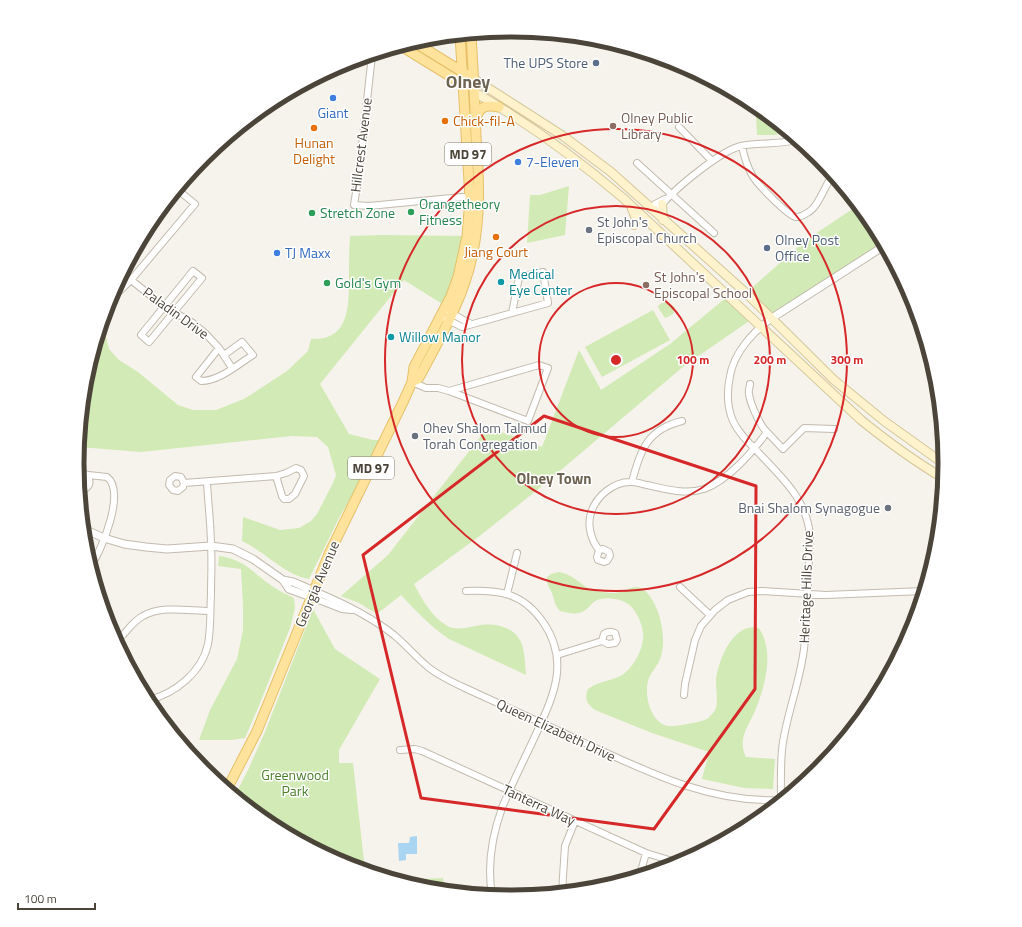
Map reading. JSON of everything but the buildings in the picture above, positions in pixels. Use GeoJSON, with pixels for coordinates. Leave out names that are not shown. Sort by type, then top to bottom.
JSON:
{"type":"FeatureCollection","features":[{"type":"Feature","properties":{"kind":"main road","name":"Georgia Avenue"},"geometry":{"type":"LineString","coordinates":[[230,784],[257,731],[336,538],[412,382],[418,379],[421,374],[447,315],[463,256],[474,198],[476,118],[471,39]]}},
{"type":"Feature","properties":{"kind":"main road","name":"Georgia Avenue"},"geometry":{"type":"LineString","coordinates":[[447,315],[458,299],[466,280],[477,230],[463,84],[460,40]]}},
{"type":"Feature","properties":{"kind":"main road"},"geometry":{"type":"LineString","coordinates":[[421,47],[533,116],[587,154],[716,266],[772,318],[834,380],[884,421],[938,460]]}},
{"type":"Feature","properties":{"kind":"main road"},"geometry":{"type":"LineString","coordinates":[[438,57],[451,60],[455,59],[461,47]]}},
{"type":"Feature","properties":{"kind":"main road"},"geometry":{"type":"LineString","coordinates":[[408,50],[568,152],[630,204],[760,327],[872,429],[920,464],[938,475]]}},
{"type":"Feature","properties":{"kind":"main road"},"geometry":{"type":"LineString","coordinates":[[476,118],[483,107],[499,107]]}},
{"type":"Feature","properties":{"kind":"main road"},"geometry":{"type":"LineString","coordinates":[[663,220],[666,199]]}},
{"type":"Feature","properties":{"kind":"main road"},"geometry":{"type":"LineString","coordinates":[[630,204],[636,216],[634,225]]}},
{"type":"Feature","properties":{"kind":"street","name":"Hillcrest Avenue"},"geometry":{"type":"LineString","coordinates":[[371,61],[354,205],[369,206],[474,198]]}},
{"type":"Feature","properties":{"kind":"street"},"geometry":{"type":"LineString","coordinates":[[679,127],[712,161]]}},
{"type":"Feature","properties":{"kind":"street"},"geometry":{"type":"LineString","coordinates":[[652,210],[712,161],[730,150],[742,146],[790,141]]}},
{"type":"Feature","properties":{"kind":"street"},"geometry":{"type":"LineString","coordinates":[[742,146],[752,175],[769,195],[791,215],[796,217],[809,212],[815,206],[830,180]]}},
{"type":"Feature","properties":{"kind":"street"},"geometry":{"type":"LineString","coordinates":[[637,163],[666,199],[714,233]]}},
{"type":"Feature","properties":{"kind":"street"},"geometry":{"type":"LineString","coordinates":[[122,289],[131,280],[195,204],[182,193]]}},
{"type":"Feature","properties":{"kind":"street"},"geometry":{"type":"LineString","coordinates":[[772,318],[879,249]]}},
{"type":"Feature","properties":{"kind":"street"},"geometry":{"type":"LineString","coordinates":[[193,271],[202,278],[174,313],[149,342],[141,335],[193,271]]}},
{"type":"Feature","properties":{"kind":"street"},"geometry":{"type":"LineString","coordinates":[[447,315],[462,327],[548,303],[543,272],[519,277],[512,313]]}},
{"type":"Feature","properties":{"kind":"street","name":"Paladin Drive"},"geometry":{"type":"LineString","coordinates":[[131,280],[165,307],[193,323],[205,333],[219,348],[232,368]]}},
{"type":"Feature","properties":{"kind":"street","name":"Heritage Hills Drive"},"geometry":{"type":"LineString","coordinates":[[772,318],[760,327],[736,357],[730,371],[728,387],[729,405],[733,421],[743,436],[799,499],[806,512],[809,525],[810,536],[804,649],[783,743],[781,761],[781,793]]}},
{"type":"Feature","properties":{"kind":"street","name":"Paladin Drive"},"geometry":{"type":"LineString","coordinates":[[219,348],[196,377],[201,381],[210,380],[232,368],[252,354],[242,342],[224,355]]}},
{"type":"Feature","properties":{"kind":"street"},"geometry":{"type":"LineString","coordinates":[[412,382],[426,388],[438,388],[449,391],[528,421],[548,368],[539,365],[449,391]]}},
{"type":"Feature","properties":{"kind":"street"},"geometry":{"type":"LineString","coordinates":[[750,384],[749,394],[762,428],[784,449],[804,428],[834,429]]}},
{"type":"Feature","properties":{"kind":"street"},"geometry":{"type":"LineString","coordinates":[[632,482],[638,459],[648,441],[654,434],[663,428],[682,420]]}},
{"type":"Feature","properties":{"kind":"street"},"geometry":{"type":"LineString","coordinates":[[599,550],[591,535],[590,515],[600,496],[609,489],[620,484],[632,482],[676,492],[690,492],[702,489],[724,478],[755,449],[766,432]]}},
{"type":"Feature","properties":{"kind":"street"},"geometry":{"type":"LineString","coordinates":[[184,484],[276,476],[296,468],[301,470],[304,476],[294,496],[288,499],[282,496],[276,476]]}},
{"type":"Feature","properties":{"kind":"street"},"geometry":{"type":"LineString","coordinates":[[85,488],[89,485],[89,478],[87,475],[107,477],[113,485],[114,506],[104,538],[95,557]]}},
{"type":"Feature","properties":{"kind":"street"},"geometry":{"type":"LineString","coordinates":[[155,698],[165,694],[180,685],[192,674],[202,659],[208,645],[212,546],[207,482]]}},
{"type":"Feature","properties":{"kind":"street"},"geometry":{"type":"LineString","coordinates":[[90,532],[104,538],[134,546],[157,548],[212,546],[226,547],[240,551],[283,580],[289,588],[312,594]]}},
{"type":"Feature","properties":{"kind":"street"},"geometry":{"type":"LineString","coordinates":[[507,594],[517,553]]}},
{"type":"Feature","properties":{"kind":"street"},"geometry":{"type":"LineString","coordinates":[[680,587],[710,615]]}},
{"type":"Feature","properties":{"kind":"street"},"geometry":{"type":"LineString","coordinates":[[466,591],[488,590],[507,594],[528,604],[537,613],[546,627],[557,655],[556,685],[552,699],[502,808],[495,828],[490,870],[492,889]]}},
{"type":"Feature","properties":{"kind":"street"},"geometry":{"type":"LineString","coordinates":[[684,695],[685,684],[701,626],[715,610],[728,600],[748,592],[762,591],[807,594],[918,591]]}},
{"type":"Feature","properties":{"kind":"street","name":"Queen Elizabeth Drive"},"geometry":{"type":"LineString","coordinates":[[312,594],[342,609],[352,610],[376,622],[394,635],[428,667],[445,678],[657,776],[690,788],[730,798],[773,800]]}},
{"type":"Feature","properties":{"kind":"street"},"geometry":{"type":"LineString","coordinates":[[123,635],[135,621],[143,615],[165,610],[210,611]]}},
{"type":"Feature","properties":{"kind":"street"},"geometry":{"type":"LineString","coordinates":[[557,655],[602,641]]}},
{"type":"Feature","properties":{"kind":"street","name":"Tanterra Way"},"geometry":{"type":"LineString","coordinates":[[400,750],[414,749],[422,751],[646,853],[669,860]]}},
{"type":"Feature","properties":{"kind":"street"},"geometry":{"type":"LineString","coordinates":[[562,886],[565,846],[575,821]]}},
{"type":"Feature","properties":{"kind":"street"},"geometry":{"type":"LineString","coordinates":[[642,869],[646,853]]}},
{"type":"Feature","properties":{"kind":"highlighted area"},"geometry":{"type":"Polygon","coordinates":[[[544,416],[756,486],[755,689],[654,829],[421,798],[363,555],[544,416]]]}},
{"type":"Feature","properties":{"kind":"green space"},"geometry":{"type":"Polygon","coordinates":[[[755,114],[781,134],[757,135],[756,115],[755,114]]]}},
{"type":"Feature","properties":{"kind":"green space"},"geometry":{"type":"Polygon","coordinates":[[[569,186],[565,235],[527,243],[530,195],[540,195],[569,186]]]}},
{"type":"Feature","properties":{"kind":"green space"},"geometry":{"type":"Polygon","coordinates":[[[853,209],[879,249],[772,318],[746,293],[806,240],[853,209]]]}},
{"type":"Feature","properties":{"kind":"green space"},"geometry":{"type":"Polygon","coordinates":[[[350,236],[467,236],[447,307],[404,280],[320,384],[349,434],[373,440],[385,440],[340,516],[309,579],[300,577],[283,568],[242,541],[243,517],[280,530],[299,528],[311,521],[317,514],[336,475],[328,447],[317,437],[292,436],[141,452],[85,447],[88,408],[99,353],[105,333],[109,349],[119,360],[138,372],[178,405],[193,410],[216,410],[244,399],[287,371],[308,351],[311,339],[324,338],[333,334],[340,328],[345,319],[349,298],[350,236]]]}},
{"type":"Feature","properties":{"kind":"green space"},"geometry":{"type":"Polygon","coordinates":[[[728,296],[752,319],[684,366],[542,486],[481,535],[414,584],[431,612],[449,627],[468,628],[488,624],[501,626],[513,632],[521,642],[525,658],[526,675],[449,639],[418,613],[401,595],[377,614],[359,603],[341,596],[388,555],[488,427],[542,447],[579,350],[601,390],[670,344],[728,296]]]}},
{"type":"Feature","properties":{"kind":"green space"},"geometry":{"type":"Polygon","coordinates":[[[664,301],[675,307],[674,313],[665,318],[658,306],[664,301]]]}},
{"type":"Feature","properties":{"kind":"green space"},"geometry":{"type":"Polygon","coordinates":[[[653,310],[670,340],[602,377],[585,347],[653,310]]]}},
{"type":"Feature","properties":{"kind":"green space"},"geometry":{"type":"Polygon","coordinates":[[[219,556],[242,563],[275,588],[294,598],[295,608],[290,628],[245,738],[231,740],[199,740],[210,710],[237,659],[243,630],[241,569],[218,566],[219,556]]]}},
{"type":"Feature","properties":{"kind":"green space"},"geometry":{"type":"Polygon","coordinates":[[[559,572],[567,574],[588,588],[596,591],[616,593],[638,587],[643,589],[649,595],[658,612],[661,622],[663,642],[660,659],[648,681],[648,701],[657,720],[668,726],[700,722],[707,719],[715,711],[717,705],[717,672],[724,653],[735,636],[742,630],[750,627],[759,628],[764,637],[766,647],[766,677],[760,697],[744,737],[743,750],[746,757],[775,759],[773,789],[744,788],[702,779],[709,752],[652,733],[595,710],[590,706],[586,698],[588,689],[626,672],[638,657],[643,639],[643,630],[640,620],[631,607],[625,602],[615,599],[608,598],[596,600],[581,613],[560,611],[556,605],[547,581],[547,577],[551,574],[559,572]]]}},
{"type":"Feature","properties":{"kind":"green space","name":"Greenwood Park"},"geometry":{"type":"Polygon","coordinates":[[[313,609],[335,649],[380,679],[339,750],[339,763],[353,763],[364,864],[322,846],[298,833],[251,802],[237,790],[265,732],[313,609]]]}},
{"type":"Feature","properties":{"kind":"green space"},"geometry":{"type":"Polygon","coordinates":[[[443,878],[444,884],[428,882],[417,879],[443,878]]]}},
{"type":"Feature","properties":{"kind":"water"},"geometry":{"type":"Polygon","coordinates":[[[417,836],[417,854],[406,854],[406,860],[399,861],[398,843],[409,843],[410,837],[417,836]]]}},
{"type":"Feature","properties":{"kind":"place","name":"The UPS Store"},"geometry":{"type":"Point","coordinates":[596,63]}},
{"type":"Feature","properties":{"kind":"place","name":"Giant"},"geometry":{"type":"Point","coordinates":[333,98]}},
{"type":"Feature","properties":{"kind":"place","name":"Chick-fil-A"},"geometry":{"type":"Point","coordinates":[445,121]}},
{"type":"Feature","properties":{"kind":"place","name":"Olney Public Library"},"geometry":{"type":"Point","coordinates":[613,126]}},
{"type":"Feature","properties":{"kind":"place","name":"Hunan Delight"},"geometry":{"type":"Point","coordinates":[314,128]}},
{"type":"Feature","properties":{"kind":"place","name":"7-Eleven"},"geometry":{"type":"Point","coordinates":[518,162]}},
{"type":"Feature","properties":{"kind":"place","name":"Orangetheory Fitness"},"geometry":{"type":"Point","coordinates":[411,212]}},
{"type":"Feature","properties":{"kind":"place","name":"Stretch Zone"},"geometry":{"type":"Point","coordinates":[312,213]}},
{"type":"Feature","properties":{"kind":"place","name":"St John's Episcopal Church"},"geometry":{"type":"Point","coordinates":[589,230]}},
{"type":"Feature","properties":{"kind":"place","name":"Jiang Court"},"geometry":{"type":"Point","coordinates":[496,237]}},
{"type":"Feature","properties":{"kind":"place","name":"Olney Post Office"},"geometry":{"type":"Point","coordinates":[767,248]}},
{"type":"Feature","properties":{"kind":"place","name":"TJ Maxx"},"geometry":{"type":"Point","coordinates":[277,253]}},
{"type":"Feature","properties":{"kind":"place","name":"Medical Eye Center"},"geometry":{"type":"Point","coordinates":[501,282]}},
{"type":"Feature","properties":{"kind":"place","name":"Gold's Gym"},"geometry":{"type":"Point","coordinates":[327,283]}},
{"type":"Feature","properties":{"kind":"place","name":"St John's Episcopal School"},"geometry":{"type":"Point","coordinates":[646,285]}},
{"type":"Feature","properties":{"kind":"place","name":"Willow Manor"},"geometry":{"type":"Point","coordinates":[391,337]}},
{"type":"Feature","properties":{"kind":"place","name":"Ohev Shalom Talmud Torah Congregation"},"geometry":{"type":"Point","coordinates":[415,436]}},
{"type":"Feature","properties":{"kind":"place","name":"Bnai Shalom Synagogue"},"geometry":{"type":"Point","coordinates":[888,508]}},
{"type":"Feature","properties":{"kind":"district","name":"Olney"},"geometry":{"type":"Point","coordinates":[468,82]}},
{"type":"Feature","properties":{"kind":"district","name":"Olney Town"},"geometry":{"type":"Point","coordinates":[554,479]}}]}
